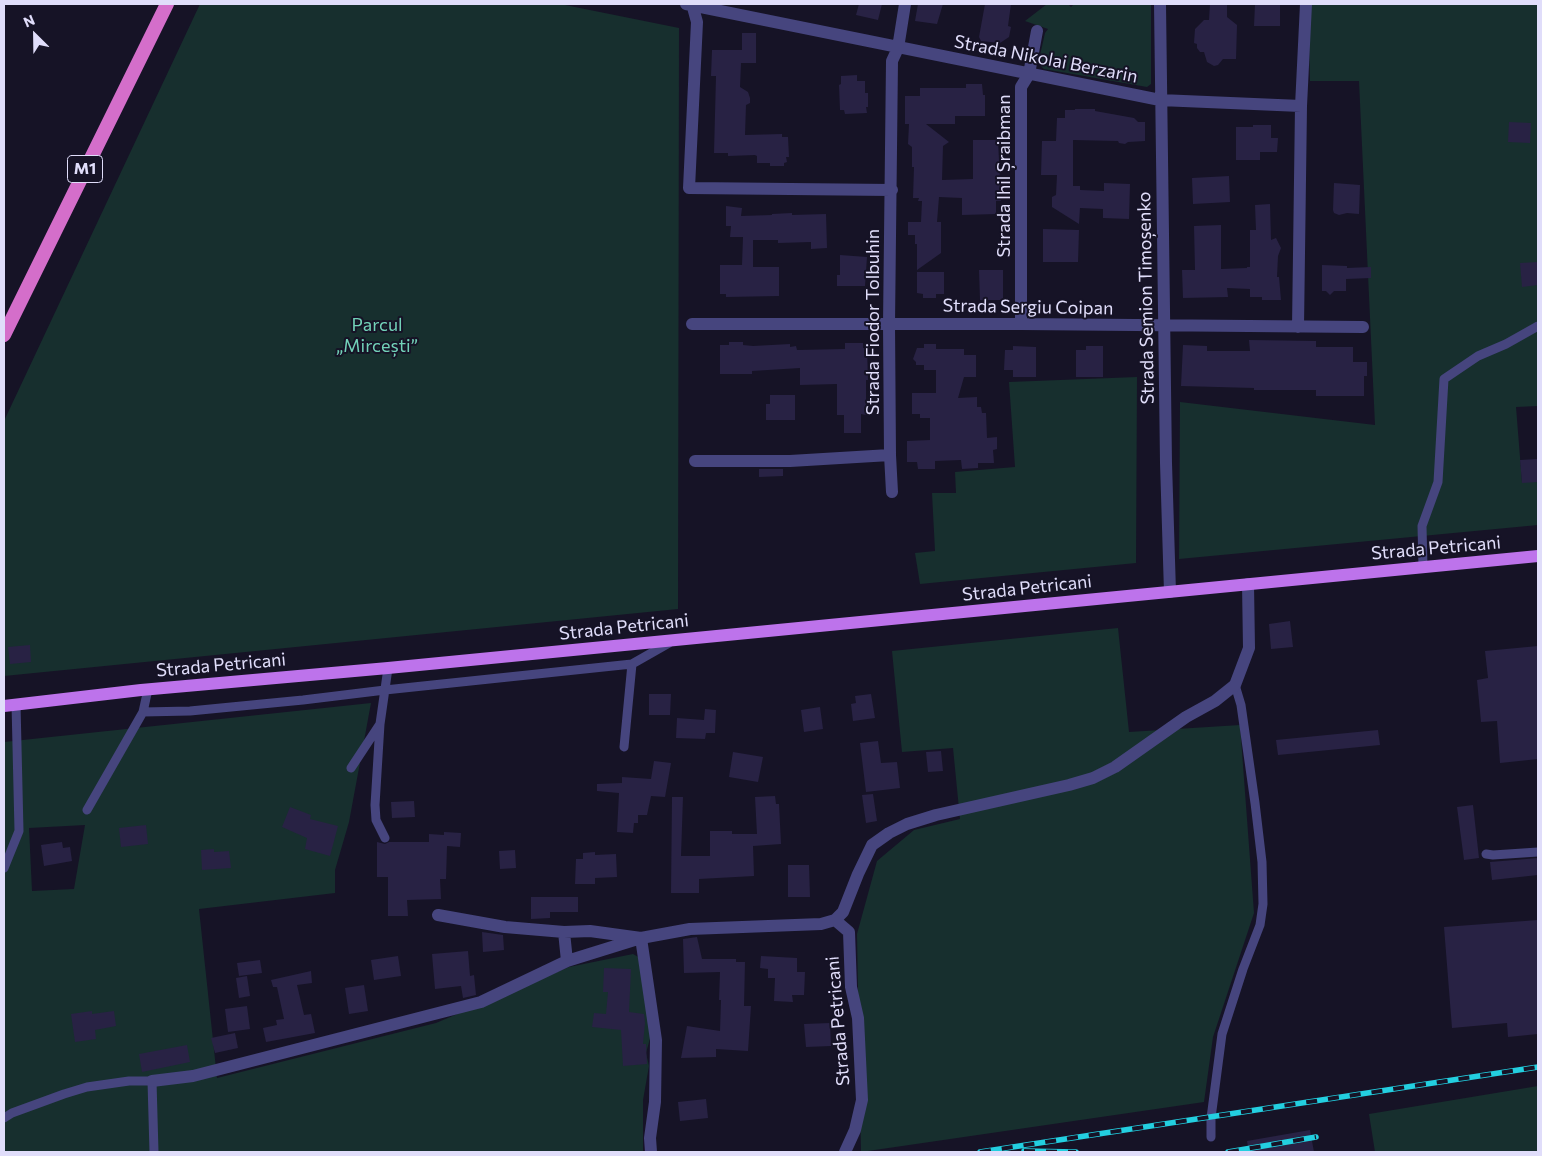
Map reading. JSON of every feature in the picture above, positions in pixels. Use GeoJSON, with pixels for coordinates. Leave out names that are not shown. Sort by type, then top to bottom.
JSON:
{"type":"FeatureCollection","features":[{"type":"Feature","properties":{"kind":"highway","name":"M1"},"geometry":{"type":"LineString","coordinates":[[4,335],[167,4]]}},
{"type":"Feature","properties":{"kind":"main road","name":"Strada Petricani"},"geometry":{"type":"LineString","coordinates":[[10,705],[148,689],[388,668],[1538,556]]}},
{"type":"Feature","properties":{"kind":"street","name":"Strada Nikolai Berzarin"},"geometry":{"type":"LineString","coordinates":[[690,4],[1160,100],[1301,106]]}},
{"type":"Feature","properties":{"kind":"street"},"geometry":{"type":"LineString","coordinates":[[690,4],[697,22],[689,188],[892,190]]}},
{"type":"Feature","properties":{"kind":"street","name":"Strada Fiodor Tolbuhin"},"geometry":{"type":"LineString","coordinates":[[892,492],[889,324],[892,61],[898,48],[906,4]]}},
{"type":"Feature","properties":{"kind":"street","name":"Strada Semion Timoșenko"},"geometry":{"type":"LineString","coordinates":[[1160,4],[1166,463],[1170,592]]}},
{"type":"Feature","properties":{"kind":"street"},"geometry":{"type":"LineString","coordinates":[[1298,327],[1301,106],[1306,4]]}},
{"type":"Feature","properties":{"kind":"street","name":"Strada Ihil Șraibman"},"geometry":{"type":"LineString","coordinates":[[1021,324],[1021,86],[1029,74],[1038,31]]}},
{"type":"Feature","properties":{"kind":"street","name":"Strada Sergiu Coipan"},"geometry":{"type":"LineString","coordinates":[[692,324],[1363,327]]}},
{"type":"Feature","properties":{"kind":"street"},"geometry":{"type":"LineString","coordinates":[[695,462],[790,461],[890,456]]}},
{"type":"Feature","properties":{"kind":"street"},"geometry":{"type":"LineString","coordinates":[[152,1081],[193,1076],[481,1002],[567,961],[641,938],[690,929],[821,924],[835,920],[843,912],[872,845],[889,833],[907,824],[936,815],[1093,778],[1114,767],[1235,685],[1250,648],[1248,584]]}},
{"type":"Feature","properties":{"kind":"street"},"geometry":{"type":"LineString","coordinates":[[438,915],[505,927],[564,932],[590,931],[641,938]]}},
{"type":"Feature","properties":{"kind":"street","name":"Strada Petricani"},"geometry":{"type":"LineString","coordinates":[[835,920],[849,932],[851,987],[858,1018],[862,1100],[855,1130],[845,1152]]}},
{"type":"Feature","properties":{"kind":"street"},"geometry":{"type":"LineString","coordinates":[[564,932],[567,961]]}},
{"type":"Feature","properties":{"kind":"street"},"geometry":{"type":"LineString","coordinates":[[641,938],[656,1040],[655,1102],[650,1138],[651,1152]]}},
{"type":"Feature","properties":{"kind":"lane"},"geometry":{"type":"LineString","coordinates":[[1423,567],[1422,526],[1438,482],[1444,379],[1478,356],[1506,344],[1538,326]]}},
{"type":"Feature","properties":{"kind":"lane"},"geometry":{"type":"LineString","coordinates":[[143,712],[190,711],[632,664],[674,640]]}},
{"type":"Feature","properties":{"kind":"lane"},"geometry":{"type":"LineString","coordinates":[[624,747],[632,664]]}},
{"type":"Feature","properties":{"kind":"lane"},"geometry":{"type":"LineString","coordinates":[[385,838],[376,820],[375,805],[380,724],[388,668]]}},
{"type":"Feature","properties":{"kind":"lane"},"geometry":{"type":"LineString","coordinates":[[1211,1137],[1211,1118],[1222,1034],[1243,969],[1260,926],[1263,904],[1262,862],[1255,803],[1235,685]]}},
{"type":"Feature","properties":{"kind":"lane"},"geometry":{"type":"LineString","coordinates":[[87,810],[143,712],[148,689]]}},
{"type":"Feature","properties":{"kind":"lane"},"geometry":{"type":"LineString","coordinates":[[4,868],[19,831],[10,705]]}},
{"type":"Feature","properties":{"kind":"lane"},"geometry":{"type":"LineString","coordinates":[[351,768],[380,724]]}},
{"type":"Feature","properties":{"kind":"lane"},"geometry":{"type":"LineString","coordinates":[[1486,854],[1493,856],[1538,852]]}},
{"type":"Feature","properties":{"kind":"lane"},"geometry":{"type":"LineString","coordinates":[[4,1118],[12,1113],[87,1087],[129,1080],[152,1081],[154,1152]]}},
{"type":"Feature","properties":{"kind":"green space","name":"Parcul „Mircești”"},"geometry":{"type":"Polygon","coordinates":[[[200,4],[560,4],[679,28],[678,609],[4,676],[4,421],[200,4]]]}},
{"type":"Feature","properties":{"kind":"green space"},"geometry":{"type":"Polygon","coordinates":[[[1047,4],[1068,4],[1071,7],[1074,4],[1151,4],[1151,84],[1147,87],[1044,69],[1038,64],[1045,33],[1048,29],[1025,21],[1047,4]]]}},
{"type":"Feature","properties":{"kind":"green space"},"geometry":{"type":"Polygon","coordinates":[[[1308,4],[1538,4],[1538,406],[1516,407],[1522,482],[1538,482],[1538,525],[1179,559],[1180,402],[1375,425],[1359,81],[1310,81],[1308,4]]]}},
{"type":"Feature","properties":{"kind":"green space"},"geometry":{"type":"Polygon","coordinates":[[[1137,377],[1136,563],[920,584],[915,553],[935,551],[932,493],[956,493],[955,472],[1015,467],[1009,382],[1137,377]]]}},
{"type":"Feature","properties":{"kind":"green space"},"geometry":{"type":"Polygon","coordinates":[[[1118,628],[1129,732],[1240,725],[1254,913],[1213,1037],[1204,1102],[861,1152],[857,934],[877,861],[914,830],[960,819],[953,748],[902,752],[892,651],[1118,628]]]}},
{"type":"Feature","properties":{"kind":"green space"},"geometry":{"type":"Polygon","coordinates":[[[371,703],[349,822],[335,870],[335,893],[199,909],[217,1078],[436,1023],[569,967],[633,954],[640,958],[651,1035],[646,1053],[649,1066],[643,1100],[643,1152],[4,1152],[4,742],[371,703]],[[85,825],[29,828],[32,891],[74,889],[85,825]]]}},
{"type":"Feature","properties":{"kind":"green space"},"geometry":{"type":"Polygon","coordinates":[[[1538,1086],[1538,1152],[1375,1152],[1369,1114],[1538,1086]]]}},
{"type":"Feature","properties":{"kind":"building"},"geometry":{"type":"Polygon","coordinates":[[[859,4],[882,4],[878,20],[856,15],[859,4]]]}},
{"type":"Feature","properties":{"kind":"building"},"geometry":{"type":"Polygon","coordinates":[[[918,4],[943,4],[937,24],[915,21],[918,4]]]}},
{"type":"Feature","properties":{"kind":"building"},"geometry":{"type":"Polygon","coordinates":[[[985,4],[1011,4],[1008,26],[1011,27],[1009,37],[1000,43],[981,41],[979,37],[985,4]]]}},
{"type":"Feature","properties":{"kind":"building"},"geometry":{"type":"Polygon","coordinates":[[[1210,4],[1227,4],[1227,17],[1237,25],[1236,59],[1223,59],[1218,65],[1214,66],[1207,62],[1204,52],[1200,52],[1197,44],[1194,43],[1195,29],[1204,20],[1209,20],[1210,4]]]}},
{"type":"Feature","properties":{"kind":"building"},"geometry":{"type":"Polygon","coordinates":[[[1255,4],[1280,4],[1280,26],[1254,26],[1255,4]]]}},
{"type":"Feature","properties":{"kind":"building"},"geometry":{"type":"Polygon","coordinates":[[[742,33],[756,33],[756,63],[741,63],[740,87],[748,92],[750,98],[750,103],[746,105],[745,135],[782,134],[782,137],[788,137],[789,157],[786,157],[787,162],[784,163],[784,166],[770,166],[770,163],[757,163],[757,156],[755,155],[728,156],[728,153],[714,153],[716,76],[711,76],[712,50],[742,50],[742,33]]]}},
{"type":"Feature","properties":{"kind":"building"},"geometry":{"type":"Polygon","coordinates":[[[857,75],[857,81],[865,81],[865,93],[868,93],[867,113],[845,114],[844,110],[840,110],[839,85],[841,84],[841,76],[857,75]]]}},
{"type":"Feature","properties":{"kind":"building"},"geometry":{"type":"Polygon","coordinates":[[[966,84],[982,84],[983,95],[985,95],[985,116],[955,116],[955,124],[926,124],[949,142],[943,146],[942,180],[973,179],[973,140],[998,140],[1001,201],[996,201],[996,214],[962,215],[962,198],[939,197],[937,222],[941,222],[941,253],[917,270],[917,244],[915,244],[915,235],[908,235],[908,222],[921,222],[922,201],[918,201],[919,198],[913,198],[914,167],[912,167],[912,147],[908,144],[909,124],[905,124],[905,96],[920,96],[920,88],[966,88],[966,84]]]}},
{"type":"Feature","properties":{"kind":"building"},"geometry":{"type":"Polygon","coordinates":[[[1095,109],[1095,111],[1134,118],[1138,122],[1145,122],[1145,141],[1128,142],[1125,144],[1118,141],[1073,140],[1073,186],[1080,186],[1080,190],[1104,191],[1104,183],[1130,184],[1129,219],[1103,218],[1103,209],[1080,208],[1079,224],[1052,207],[1052,197],[1056,195],[1057,175],[1041,175],[1042,141],[1056,141],[1057,118],[1065,118],[1065,110],[1095,109]]]}},
{"type":"Feature","properties":{"kind":"building"},"geometry":{"type":"Polygon","coordinates":[[[1509,122],[1531,123],[1530,143],[1508,142],[1509,122]]]}},
{"type":"Feature","properties":{"kind":"building"},"geometry":{"type":"Polygon","coordinates":[[[1253,125],[1271,125],[1271,138],[1278,138],[1277,152],[1260,152],[1260,160],[1236,160],[1236,127],[1253,127],[1253,125]]]}},
{"type":"Feature","properties":{"kind":"building"},"geometry":{"type":"Polygon","coordinates":[[[1229,176],[1230,202],[1193,204],[1192,178],[1229,176]]]}},
{"type":"Feature","properties":{"kind":"building"},"geometry":{"type":"Polygon","coordinates":[[[1334,183],[1360,185],[1359,214],[1347,213],[1339,215],[1334,213],[1334,183]]]}},
{"type":"Feature","properties":{"kind":"building"},"geometry":{"type":"Polygon","coordinates":[[[1270,204],[1271,240],[1276,238],[1281,248],[1278,256],[1277,277],[1279,277],[1281,300],[1262,300],[1262,297],[1250,297],[1250,289],[1227,288],[1228,297],[1183,298],[1182,270],[1195,270],[1194,226],[1221,225],[1221,269],[1247,268],[1250,267],[1250,230],[1256,230],[1255,205],[1270,204]]]}},
{"type":"Feature","properties":{"kind":"building"},"geometry":{"type":"Polygon","coordinates":[[[726,206],[742,208],[741,216],[792,213],[792,215],[826,214],[827,248],[811,249],[811,242],[778,243],[778,240],[753,240],[753,267],[779,267],[779,296],[726,297],[726,294],[720,294],[720,265],[742,265],[743,237],[730,237],[731,226],[726,226],[726,206]]]}},
{"type":"Feature","properties":{"kind":"building"},"geometry":{"type":"Polygon","coordinates":[[[1043,229],[1079,230],[1078,262],[1043,262],[1043,229]]]}},
{"type":"Feature","properties":{"kind":"building"},"geometry":{"type":"Polygon","coordinates":[[[840,255],[867,257],[865,286],[837,286],[837,275],[840,275],[840,255]]]}},
{"type":"Feature","properties":{"kind":"building"},"geometry":{"type":"Polygon","coordinates":[[[1538,262],[1538,285],[1522,287],[1520,263],[1538,262]]]}},
{"type":"Feature","properties":{"kind":"building"},"geometry":{"type":"Polygon","coordinates":[[[1322,265],[1347,266],[1347,268],[1371,267],[1371,278],[1346,279],[1346,291],[1334,291],[1330,295],[1326,291],[1322,291],[1322,265]]]}},
{"type":"Feature","properties":{"kind":"building"},"geometry":{"type":"Polygon","coordinates":[[[979,270],[1003,270],[1003,300],[980,300],[979,270]]]}},
{"type":"Feature","properties":{"kind":"building"},"geometry":{"type":"Polygon","coordinates":[[[917,272],[944,272],[944,294],[936,294],[936,298],[923,298],[923,294],[917,293],[917,272]]]}},
{"type":"Feature","properties":{"kind":"building"},"geometry":{"type":"Polygon","coordinates":[[[1249,340],[1316,341],[1316,347],[1353,347],[1353,362],[1367,362],[1367,376],[1364,376],[1364,396],[1316,396],[1316,390],[1254,390],[1254,388],[1181,386],[1183,345],[1207,346],[1207,351],[1250,351],[1249,340]]]}},
{"type":"Feature","properties":{"kind":"building"},"geometry":{"type":"Polygon","coordinates":[[[729,342],[743,342],[743,345],[753,346],[790,344],[790,347],[796,346],[797,350],[845,349],[845,343],[863,343],[863,348],[867,348],[868,380],[866,380],[866,415],[861,414],[861,433],[844,433],[844,415],[837,415],[837,384],[800,385],[800,368],[752,371],[752,374],[720,374],[720,345],[729,345],[729,342]]]}},
{"type":"Feature","properties":{"kind":"building"},"geometry":{"type":"Polygon","coordinates":[[[924,344],[936,344],[936,349],[964,349],[964,355],[976,355],[976,377],[964,377],[958,398],[977,397],[977,407],[981,407],[982,413],[986,413],[987,438],[997,437],[997,449],[993,450],[994,463],[978,463],[978,468],[962,469],[961,460],[935,461],[935,469],[918,469],[917,462],[907,462],[907,441],[930,440],[930,418],[920,418],[920,414],[912,414],[912,393],[936,393],[936,370],[924,370],[924,365],[916,365],[913,359],[917,348],[924,348],[924,344]]]}},
{"type":"Feature","properties":{"kind":"building"},"geometry":{"type":"Polygon","coordinates":[[[1013,346],[1036,347],[1036,377],[1013,377],[1013,370],[1004,370],[1005,350],[1013,350],[1013,346]]]}},
{"type":"Feature","properties":{"kind":"building"},"geometry":{"type":"Polygon","coordinates":[[[1086,346],[1103,346],[1103,377],[1076,377],[1076,350],[1086,350],[1086,346]]]}},
{"type":"Feature","properties":{"kind":"building"},"geometry":{"type":"Polygon","coordinates":[[[770,395],[795,395],[795,420],[766,420],[766,404],[770,404],[770,395]]]}},
{"type":"Feature","properties":{"kind":"building"},"geometry":{"type":"Polygon","coordinates":[[[1538,459],[1538,482],[1522,483],[1520,460],[1538,459]]]}},
{"type":"Feature","properties":{"kind":"building"},"geometry":{"type":"Polygon","coordinates":[[[759,469],[783,469],[783,476],[759,477],[759,469]]]}},
{"type":"Feature","properties":{"kind":"building"},"geometry":{"type":"Polygon","coordinates":[[[1290,621],[1293,647],[1271,649],[1269,624],[1290,621]]]}},
{"type":"Feature","properties":{"kind":"building"},"geometry":{"type":"Polygon","coordinates":[[[30,645],[31,662],[10,664],[8,647],[30,645]]]}},
{"type":"Feature","properties":{"kind":"building"},"geometry":{"type":"Polygon","coordinates":[[[1538,646],[1538,759],[1500,763],[1497,721],[1481,722],[1477,680],[1488,678],[1485,651],[1538,646]]]}},
{"type":"Feature","properties":{"kind":"building"},"geometry":{"type":"Polygon","coordinates":[[[649,694],[671,694],[670,715],[649,715],[649,694]]]}},
{"type":"Feature","properties":{"kind":"building"},"geometry":{"type":"Polygon","coordinates":[[[871,694],[875,718],[853,721],[851,704],[856,703],[855,696],[871,694]]]}},
{"type":"Feature","properties":{"kind":"building"},"geometry":{"type":"Polygon","coordinates":[[[820,707],[823,729],[804,732],[801,710],[820,707]]]}},
{"type":"Feature","properties":{"kind":"building"},"geometry":{"type":"Polygon","coordinates":[[[705,709],[716,710],[715,733],[706,733],[705,739],[676,738],[677,718],[704,720],[705,709]]]}},
{"type":"Feature","properties":{"kind":"building"},"geometry":{"type":"Polygon","coordinates":[[[1378,730],[1380,745],[1278,755],[1276,740],[1378,730]]]}},
{"type":"Feature","properties":{"kind":"building"},"geometry":{"type":"Polygon","coordinates":[[[878,741],[881,763],[897,762],[900,788],[866,792],[860,743],[878,741]]]}},
{"type":"Feature","properties":{"kind":"building"},"geometry":{"type":"Polygon","coordinates":[[[941,751],[943,771],[928,772],[926,752],[941,751]]]}},
{"type":"Feature","properties":{"kind":"building"},"geometry":{"type":"Polygon","coordinates":[[[733,752],[763,757],[758,782],[729,777],[733,752]]]}},
{"type":"Feature","properties":{"kind":"building"},"geometry":{"type":"Polygon","coordinates":[[[654,761],[671,763],[665,797],[651,796],[647,815],[638,815],[638,823],[634,823],[633,833],[617,832],[619,793],[597,791],[597,784],[622,783],[622,777],[651,779],[654,761]]]}},
{"type":"Feature","properties":{"kind":"building"},"geometry":{"type":"Polygon","coordinates":[[[873,794],[877,821],[866,823],[862,795],[873,794]]]}},
{"type":"Feature","properties":{"kind":"building"},"geometry":{"type":"Polygon","coordinates":[[[775,796],[776,804],[779,804],[781,844],[753,846],[754,876],[699,879],[699,893],[671,893],[672,797],[683,797],[681,856],[710,856],[710,831],[732,831],[732,834],[757,834],[755,797],[775,796]]]}},
{"type":"Feature","properties":{"kind":"building"},"geometry":{"type":"Polygon","coordinates":[[[414,801],[415,817],[392,818],[391,802],[414,801]]]}},
{"type":"Feature","properties":{"kind":"building"},"geometry":{"type":"Polygon","coordinates":[[[1473,805],[1479,858],[1464,860],[1457,807],[1473,805]]]}},
{"type":"Feature","properties":{"kind":"building"},"geometry":{"type":"Polygon","coordinates":[[[290,807],[311,815],[310,819],[338,826],[330,856],[305,849],[307,838],[282,827],[290,807]]]}},
{"type":"Feature","properties":{"kind":"building"},"geometry":{"type":"Polygon","coordinates":[[[146,825],[148,844],[121,847],[119,828],[146,825]]]}},
{"type":"Feature","properties":{"kind":"building"},"geometry":{"type":"Polygon","coordinates":[[[444,832],[461,833],[460,847],[447,846],[446,879],[440,879],[441,899],[407,900],[408,916],[388,916],[388,877],[377,877],[377,842],[385,844],[389,842],[429,842],[429,834],[444,835],[444,832]]]}},
{"type":"Feature","properties":{"kind":"building"},"geometry":{"type":"Polygon","coordinates":[[[62,842],[63,848],[70,847],[72,861],[44,866],[41,845],[62,842]]]}},
{"type":"Feature","properties":{"kind":"building"},"geometry":{"type":"Polygon","coordinates":[[[214,849],[214,852],[229,851],[231,868],[202,870],[201,850],[214,849]]]}},
{"type":"Feature","properties":{"kind":"building"},"geometry":{"type":"Polygon","coordinates":[[[515,850],[516,868],[500,869],[499,851],[515,850]]]}},
{"type":"Feature","properties":{"kind":"building"},"geometry":{"type":"Polygon","coordinates":[[[595,852],[595,855],[616,854],[617,877],[595,878],[595,884],[575,884],[576,859],[583,859],[583,853],[595,852]]]}},
{"type":"Feature","properties":{"kind":"building"},"geometry":{"type":"Polygon","coordinates":[[[1538,858],[1538,875],[1492,880],[1490,862],[1538,858]]]}},
{"type":"Feature","properties":{"kind":"building"},"geometry":{"type":"Polygon","coordinates":[[[788,865],[809,865],[810,897],[788,897],[788,865]]]}},
{"type":"Feature","properties":{"kind":"building"},"geometry":{"type":"Polygon","coordinates":[[[531,897],[578,897],[578,912],[550,912],[550,918],[531,919],[531,897]]]}},
{"type":"Feature","properties":{"kind":"building"},"geometry":{"type":"Polygon","coordinates":[[[1538,920],[1538,1034],[1508,1037],[1507,1023],[1452,1028],[1444,927],[1538,920]]]}},
{"type":"Feature","properties":{"kind":"building"},"geometry":{"type":"Polygon","coordinates":[[[482,932],[503,935],[504,950],[483,952],[482,932]]]}},
{"type":"Feature","properties":{"kind":"building"},"geometry":{"type":"Polygon","coordinates":[[[697,937],[702,959],[736,959],[736,962],[745,962],[744,1006],[751,1006],[748,1051],[716,1049],[716,1057],[681,1058],[687,1026],[720,1031],[720,972],[684,973],[683,939],[697,937]]]}},
{"type":"Feature","properties":{"kind":"building"},"geometry":{"type":"Polygon","coordinates":[[[468,951],[470,976],[474,975],[476,995],[463,998],[461,986],[435,989],[432,954],[468,951]]]}},
{"type":"Feature","properties":{"kind":"building"},"geometry":{"type":"Polygon","coordinates":[[[398,956],[401,976],[374,980],[371,960],[398,956]]]}},
{"type":"Feature","properties":{"kind":"building"},"geometry":{"type":"Polygon","coordinates":[[[761,956],[797,958],[797,972],[805,972],[804,995],[792,995],[793,1002],[774,1001],[775,978],[768,978],[768,969],[760,968],[761,956]]]}},
{"type":"Feature","properties":{"kind":"building"},"geometry":{"type":"Polygon","coordinates":[[[260,960],[262,973],[239,976],[237,963],[260,960]]]}},
{"type":"Feature","properties":{"kind":"building"},"geometry":{"type":"Polygon","coordinates":[[[604,968],[631,969],[629,1012],[644,1014],[643,1044],[646,1044],[647,1064],[623,1066],[621,1030],[592,1027],[594,1013],[606,1014],[608,992],[603,992],[604,968]]]}},
{"type":"Feature","properties":{"kind":"building"},"geometry":{"type":"Polygon","coordinates":[[[311,971],[312,983],[297,985],[304,1015],[311,1014],[315,1033],[266,1042],[263,1028],[277,1025],[276,1020],[284,1019],[277,987],[273,987],[271,980],[311,971]]]}},
{"type":"Feature","properties":{"kind":"building"},"geometry":{"type":"Polygon","coordinates":[[[247,976],[250,996],[239,998],[236,978],[247,976]]]}},
{"type":"Feature","properties":{"kind":"building"},"geometry":{"type":"Polygon","coordinates":[[[364,985],[368,1011],[349,1014],[345,988],[364,985]]]}},
{"type":"Feature","properties":{"kind":"building"},"geometry":{"type":"Polygon","coordinates":[[[247,1006],[250,1029],[228,1032],[225,1009],[247,1006]]]}},
{"type":"Feature","properties":{"kind":"building"},"geometry":{"type":"Polygon","coordinates":[[[92,1011],[92,1014],[114,1011],[116,1026],[95,1030],[96,1039],[75,1042],[71,1014],[92,1011]]]}},
{"type":"Feature","properties":{"kind":"building"},"geometry":{"type":"Polygon","coordinates":[[[830,1023],[831,1046],[806,1047],[804,1024],[830,1023]]]}},
{"type":"Feature","properties":{"kind":"building"},"geometry":{"type":"Polygon","coordinates":[[[235,1033],[238,1048],[215,1053],[211,1038],[235,1033]]]}},
{"type":"Feature","properties":{"kind":"building"},"geometry":{"type":"Polygon","coordinates":[[[187,1045],[190,1062],[142,1072],[139,1054],[187,1045]]]}},
{"type":"Feature","properties":{"kind":"building"},"geometry":{"type":"Polygon","coordinates":[[[706,1099],[708,1118],[680,1121],[678,1102],[706,1099]]]}},
{"type":"Feature","properties":{"kind":"building"},"geometry":{"type":"Polygon","coordinates":[[[1310,1130],[1314,1152],[1249,1152],[1247,1141],[1310,1130]]]}},
{"type":"Feature","properties":{"kind":"railway"},"geometry":{"type":"LineString","coordinates":[[980,1152],[1538,1067]]}},
{"type":"Feature","properties":{"kind":"railway"},"geometry":{"type":"LineString","coordinates":[[1228,1152],[1316,1137]]}},
{"type":"Feature","properties":{"kind":"railway"},"geometry":{"type":"LineString","coordinates":[[1024,1151],[1076,1152]]}}]}
